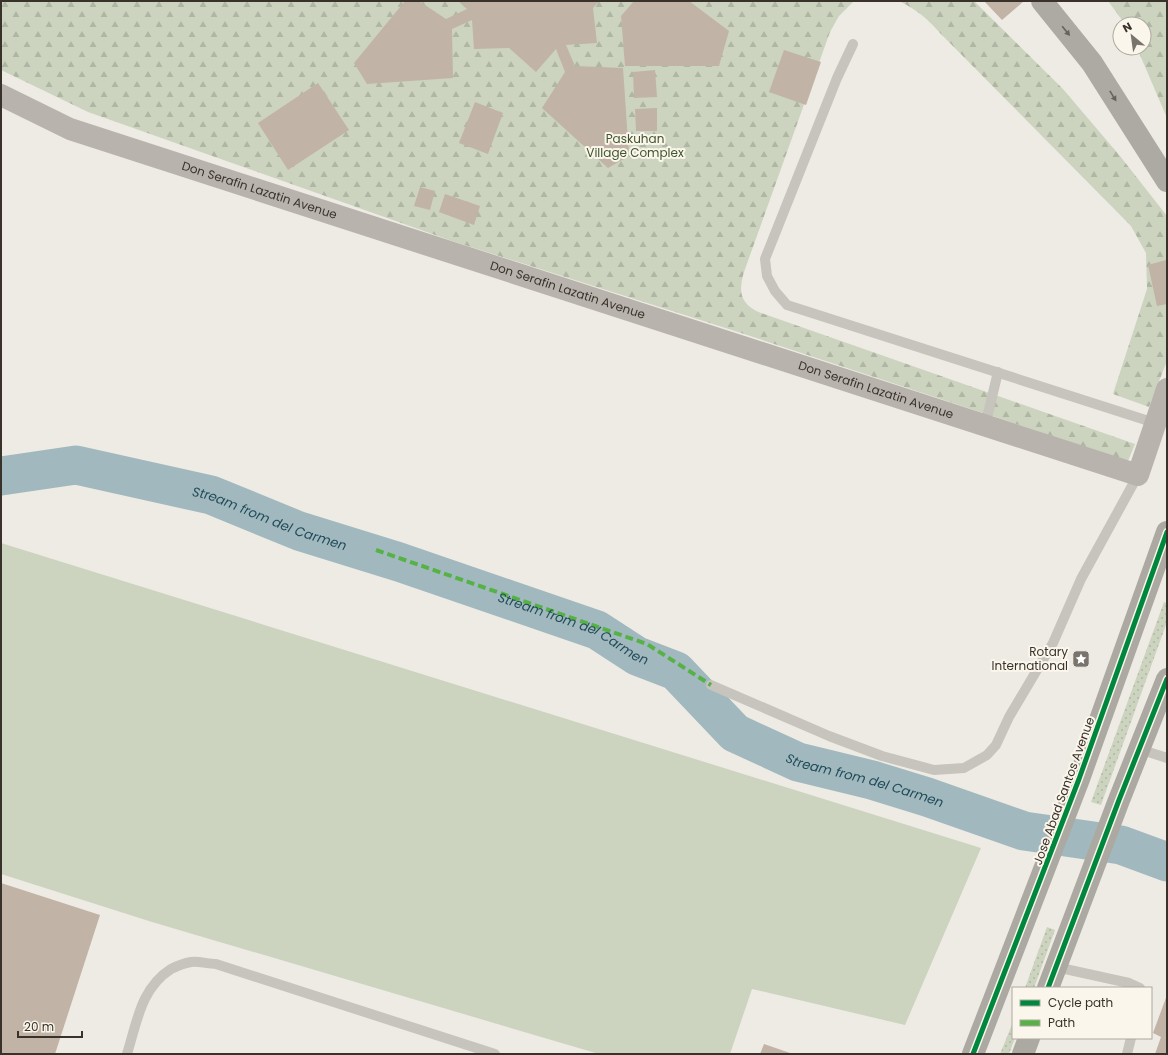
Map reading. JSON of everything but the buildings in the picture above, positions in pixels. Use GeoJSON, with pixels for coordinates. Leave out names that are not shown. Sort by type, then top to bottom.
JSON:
{"type":"FeatureCollection","features":[{"type":"Feature","properties":{"kind":"highway"},"geometry":{"type":"LineString","coordinates":[[1042,1],[1092,63],[1167,180]]}},
{"type":"Feature","properties":{"kind":"highway","name":"Jose Abad Santos Avenue"},"geometry":{"type":"LineString","coordinates":[[973,1054],[1080,780],[1167,532]]}},
{"type":"Feature","properties":{"kind":"highway"},"geometry":{"type":"LineString","coordinates":[[1048,987],[1167,678]]}},
{"type":"Feature","properties":{"kind":"highway"},"geometry":{"type":"LineString","coordinates":[[1023,1054],[1029,1039]]}},
{"type":"Feature","properties":{"kind":"main road","name":"Don Serafin Lazatin Avenue"},"geometry":{"type":"LineString","coordinates":[[1,95],[70,129],[1138,475]]}},
{"type":"Feature","properties":{"kind":"main road"},"geometry":{"type":"LineString","coordinates":[[1138,475],[1167,389]]}},
{"type":"Feature","properties":{"kind":"lane"},"geometry":{"type":"LineString","coordinates":[[853,44],[837,78],[765,259],[767,276],[776,291],[788,305],[1155,423]]}},
{"type":"Feature","properties":{"kind":"lane"},"geometry":{"type":"LineString","coordinates":[[985,426],[998,372]]}},
{"type":"Feature","properties":{"kind":"lane"},"geometry":{"type":"LineString","coordinates":[[711,685],[828,736],[882,756],[934,770],[964,768],[987,756],[996,745],[1009,718],[1053,643],[1081,579],[1138,475]]}},
{"type":"Feature","properties":{"kind":"lane"},"geometry":{"type":"LineString","coordinates":[[1139,749],[1167,758]]}},
{"type":"Feature","properties":{"kind":"lane"},"geometry":{"type":"LineString","coordinates":[[127,1054],[143,1001],[151,986],[162,975],[176,966],[192,962],[216,964],[495,1054]]}},
{"type":"Feature","properties":{"kind":"lane"},"geometry":{"type":"LineString","coordinates":[[1056,967],[1129,983],[1138,987]]}},
{"type":"Feature","properties":{"kind":"lane"},"geometry":{"type":"LineString","coordinates":[[1126,1054],[1132,1039]]}},
{"type":"Feature","properties":{"kind":"green space","name":"Paskuhan Village Complex"},"geometry":{"type":"Polygon","coordinates":[[[1,1],[873,1],[853,2],[839,16],[830,32],[744,272],[741,286],[742,297],[749,306],[761,313],[1135,444],[1128,461],[738,332],[452,241],[88,112],[1,70],[1,1]]]}},
{"type":"Feature","properties":{"kind":"green space"},"geometry":{"type":"Polygon","coordinates":[[[899,1],[974,1],[1063,89],[1120,156],[1167,216],[1167,361],[1149,407],[1113,394],[1147,289],[1146,253],[1131,226],[931,23],[916,11],[899,1]]]}},
{"type":"Feature","properties":{"kind":"green space"},"geometry":{"type":"Polygon","coordinates":[[[1108,1],[1167,1],[1167,118],[1140,56],[1152,56],[1152,16],[1119,16],[1108,1]]]}},
{"type":"Feature","properties":{"kind":"green space"},"geometry":{"type":"Polygon","coordinates":[[[1,543],[981,848],[905,1025],[752,989],[730,1054],[599,1054],[152,922],[1,874],[1,543]]]}},
{"type":"Feature","properties":{"kind":"green space"},"geometry":{"type":"Polygon","coordinates":[[[1164,602],[1167,603],[1167,622],[1101,805],[1091,802],[1164,602]]]}},
{"type":"Feature","properties":{"kind":"green space"},"geometry":{"type":"Polygon","coordinates":[[[1047,927],[1055,930],[1034,987],[1025,987],[1047,927]]]}},
{"type":"Feature","properties":{"kind":"green space"},"geometry":{"type":"Polygon","coordinates":[[[1012,1024],[1012,1039],[1015,1039],[1009,1054],[1000,1054],[1012,1024]]]}},
{"type":"Feature","properties":{"kind":"waterway","name":"Stream from del Carmen"},"geometry":{"type":"LineString","coordinates":[[1,476],[76,465],[211,495],[299,531],[399,562],[597,630],[637,656],[676,671],[735,733],[798,762],[872,780],[927,797],[1024,831],[1121,845],[1167,862]]}},
{"type":"Feature","properties":{"kind":"marked path"},"geometry":{"type":"LineString","coordinates":[[376,550],[647,644],[711,685]]}},
{"type":"Feature","properties":{"kind":"cycle path"},"geometry":{"type":"LineString","coordinates":[[973,1054],[1079,779],[1167,532]]}},
{"type":"Feature","properties":{"kind":"cycle path"},"geometry":{"type":"LineString","coordinates":[[1048,987],[1119,800],[1167,679]]}},
{"type":"Feature","properties":{"kind":"place","name":"Rotary International"},"geometry":{"type":"Point","coordinates":[1081,659]}}]}
